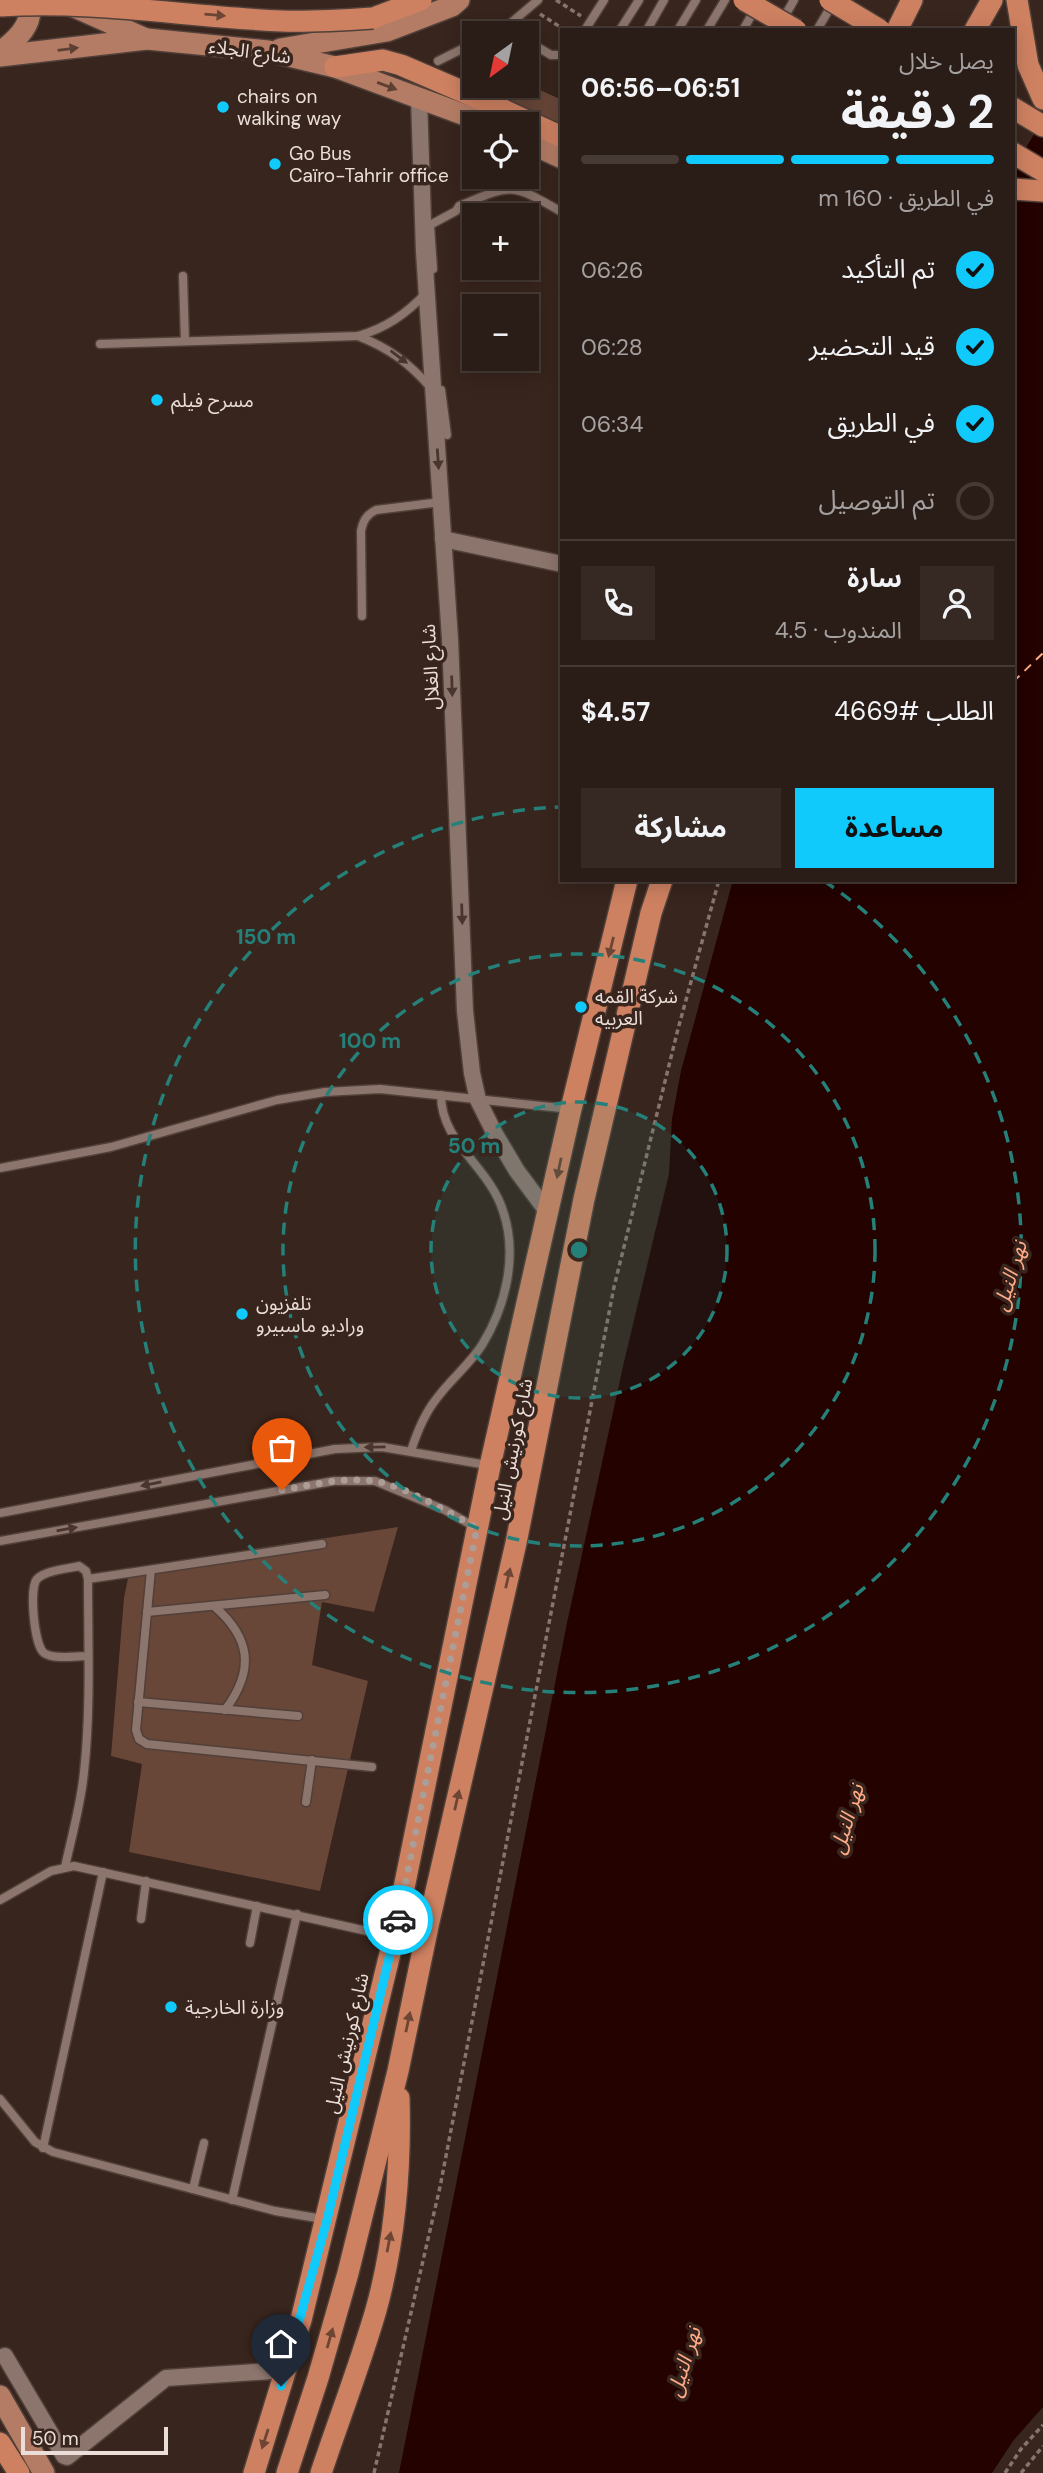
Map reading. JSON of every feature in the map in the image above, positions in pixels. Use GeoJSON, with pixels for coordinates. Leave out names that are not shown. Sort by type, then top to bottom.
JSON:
{"type":"FeatureCollection","features":[{"type":"Feature","properties":{"kind":"highway"},"geometry":{"type":"LineString","coordinates":[[0,6],[50,2],[96,4],[318,22],[373,18],[421,0]]}},
{"type":"Feature","properties":{"kind":"highway"},"geometry":{"type":"LineString","coordinates":[[744,0],[793,28]]}},
{"type":"Feature","properties":{"kind":"highway"},"geometry":{"type":"LineString","coordinates":[[832,0],[877,28]]}},
{"type":"Feature","properties":{"kind":"highway"},"geometry":{"type":"LineString","coordinates":[[898,28],[912,0]]}},
{"type":"Feature","properties":{"kind":"highway"},"geometry":{"type":"LineString","coordinates":[[976,28],[992,0]]}},
{"type":"Feature","properties":{"kind":"highway"},"geometry":{"type":"LineString","coordinates":[[1017,0],[1028,65],[1043,99]]}},
{"type":"Feature","properties":{"kind":"highway"},"geometry":{"type":"LineString","coordinates":[[335,66],[383,60],[401,65],[474,112]]}},
{"type":"Feature","properties":{"kind":"highway"},"geometry":{"type":"LineString","coordinates":[[1015,109],[1043,126]]}},
{"type":"Feature","properties":{"kind":"highway"},"geometry":{"type":"LineString","coordinates":[[539,132],[560,137]]}},
{"type":"Feature","properties":{"kind":"highway"},"geometry":{"type":"LineString","coordinates":[[1015,154],[1043,171]]}},
{"type":"Feature","properties":{"kind":"highway"},"geometry":{"type":"LineString","coordinates":[[1015,189],[1043,191]]}},
{"type":"Feature","properties":{"kind":"highway","name":"شارع كورنيش النيل"},"geometry":{"type":"LineString","coordinates":[[254,2473],[286,2370],[327,2220],[394,1937],[490,1466],[571,1109],[627,882]]}},
{"type":"Feature","properties":{"kind":"highway","name":"شارع كورنيش النيل"},"geometry":{"type":"LineString","coordinates":[[287,2473],[348,2273],[398,2071],[428,1926],[516,1543],[587,1187],[651,913],[661,882]]}},
{"type":"Feature","properties":{"kind":"highway"},"geometry":{"type":"LineString","coordinates":[[321,2473],[376,2309],[395,2214],[400,2148],[398,2071]]}},
{"type":"Feature","properties":{"kind":"highway"},"geometry":{"type":"LineString","coordinates":[[0,2443],[19,2473]]}},
{"type":"Feature","properties":{"kind":"main road"},"geometry":{"type":"LineString","coordinates":[[0,54],[17,39],[27,23],[31,12],[27,0]]}},
{"type":"Feature","properties":{"kind":"main road"},"geometry":{"type":"LineString","coordinates":[[62,0],[147,39]]}},
{"type":"Feature","properties":{"kind":"main road"},"geometry":{"type":"LineString","coordinates":[[268,51],[387,31],[452,6],[459,0]]}},
{"type":"Feature","properties":{"kind":"main road","name":"شارع الجلاء"},"geometry":{"type":"LineString","coordinates":[[0,54],[147,39],[268,51],[335,66],[419,98],[466,112]]}},
{"type":"Feature","properties":{"kind":"main road"},"geometry":{"type":"LineString","coordinates":[[539,147],[560,157]]}},
{"type":"Feature","properties":{"kind":"main road"},"geometry":{"type":"LineString","coordinates":[[0,2396],[44,2473]]}},
{"type":"Feature","properties":{"kind":"street","name":"شارع الغلال"},"geometry":{"type":"LineString","coordinates":[[419,98],[427,225],[426,292],[450,639],[465,1011],[478,1100],[517,1171],[549,1214]]}},
{"type":"Feature","properties":{"kind":"street"},"geometry":{"type":"LineString","coordinates":[[443,538],[560,564]]}},
{"type":"Feature","properties":{"kind":"street"},"geometry":{"type":"LineString","coordinates":[[5,2356],[64,2456],[70,2456],[166,2378],[286,2370]]}},
{"type":"Feature","properties":{"kind":"lane"},"geometry":{"type":"LineString","coordinates":[[513,21],[538,0]]}},
{"type":"Feature","properties":{"kind":"lane"},"geometry":{"type":"LineString","coordinates":[[587,26],[604,0]]}},
{"type":"Feature","properties":{"kind":"lane"},"geometry":{"type":"LineString","coordinates":[[622,28],[639,0]]}},
{"type":"Feature","properties":{"kind":"lane"},"geometry":{"type":"LineString","coordinates":[[648,28],[664,0]]}},
{"type":"Feature","properties":{"kind":"lane"},"geometry":{"type":"LineString","coordinates":[[679,28],[696,0]]}},
{"type":"Feature","properties":{"kind":"lane"},"geometry":{"type":"LineString","coordinates":[[708,28],[725,0]]}},
{"type":"Feature","properties":{"kind":"lane"},"geometry":{"type":"LineString","coordinates":[[744,28],[760,0]]}},
{"type":"Feature","properties":{"kind":"lane"},"geometry":{"type":"LineString","coordinates":[[778,28],[794,0]]}},
{"type":"Feature","properties":{"kind":"lane"},"geometry":{"type":"LineString","coordinates":[[818,28],[832,0]]}},
{"type":"Feature","properties":{"kind":"lane"},"geometry":{"type":"LineString","coordinates":[[539,48],[551,55],[560,55]]}},
{"type":"Feature","properties":{"kind":"lane"},"geometry":{"type":"LineString","coordinates":[[438,61],[462,49]]}},
{"type":"Feature","properties":{"kind":"lane"},"geometry":{"type":"LineString","coordinates":[[436,432],[447,435],[439,377],[427,225],[456,211],[459,206],[497,190],[509,188],[523,190],[560,211]]}},
{"type":"Feature","properties":{"kind":"lane"},"geometry":{"type":"LineString","coordinates":[[183,276],[185,341]]}},
{"type":"Feature","properties":{"kind":"lane"},"geometry":{"type":"LineString","coordinates":[[100,344],[358,336],[376,331],[395,321],[426,292]]}},
{"type":"Feature","properties":{"kind":"lane"},"geometry":{"type":"LineString","coordinates":[[358,336],[382,345],[400,357],[433,390]]}},
{"type":"Feature","properties":{"kind":"lane"},"geometry":{"type":"LineString","coordinates":[[362,617],[363,522],[376,510],[441,502]]}},
{"type":"Feature","properties":{"kind":"lane"},"geometry":{"type":"LineString","coordinates":[[0,1168],[111,1147],[277,1100],[325,1093],[380,1089],[571,1109]]}},
{"type":"Feature","properties":{"kind":"lane"},"geometry":{"type":"LineString","coordinates":[[411,1451],[418,1430],[437,1398],[482,1345],[506,1289],[509,1263],[504,1213],[494,1187],[445,1125],[441,1096]]}},
{"type":"Feature","properties":{"kind":"lane"},"geometry":{"type":"LineString","coordinates":[[0,1513],[335,1449],[382,1447],[490,1466]]}},
{"type":"Feature","properties":{"kind":"lane"},"geometry":{"type":"LineString","coordinates":[[0,1541],[334,1481],[375,1481],[445,1510],[477,1528]]}},
{"type":"Feature","properties":{"kind":"lane"},"geometry":{"type":"LineString","coordinates":[[88,1579],[322,1544]]}},
{"type":"Feature","properties":{"kind":"lane"},"geometry":{"type":"LineString","coordinates":[[65,1867],[84,1774],[88,1656],[88,1579],[86,1571],[79,1566],[44,1575],[36,1580],[32,1591],[38,1644],[44,1653],[54,1656],[88,1656]]}},
{"type":"Feature","properties":{"kind":"lane"},"geometry":{"type":"LineString","coordinates":[[151,1570],[135,1730],[139,1739],[143,1742],[372,1767]]}},
{"type":"Feature","properties":{"kind":"lane"},"geometry":{"type":"LineString","coordinates":[[147,1612],[325,1595]]}},
{"type":"Feature","properties":{"kind":"lane"},"geometry":{"type":"LineString","coordinates":[[214,1606],[230,1620],[241,1637],[245,1654],[245,1671],[238,1692],[225,1710]]}},
{"type":"Feature","properties":{"kind":"lane"},"geometry":{"type":"LineString","coordinates":[[138,1702],[298,1716]]}},
{"type":"Feature","properties":{"kind":"lane"},"geometry":{"type":"LineString","coordinates":[[306,1802],[312,1760]]}},
{"type":"Feature","properties":{"kind":"lane"},"geometry":{"type":"LineString","coordinates":[[0,1900],[51,1871],[65,1867],[146,1881],[394,1937]]}},
{"type":"Feature","properties":{"kind":"lane"},"geometry":{"type":"LineString","coordinates":[[43,2148],[103,1872]]}},
{"type":"Feature","properties":{"kind":"lane"},"geometry":{"type":"LineString","coordinates":[[141,1919],[146,1881]]}},
{"type":"Feature","properties":{"kind":"lane"},"geometry":{"type":"LineString","coordinates":[[250,1943],[257,1906]]}},
{"type":"Feature","properties":{"kind":"lane"},"geometry":{"type":"LineString","coordinates":[[232,2200],[297,1914]]}},
{"type":"Feature","properties":{"kind":"lane"},"geometry":{"type":"LineString","coordinates":[[0,2099],[43,2148],[275,2211],[327,2220]]}},
{"type":"Feature","properties":{"kind":"lane"},"geometry":{"type":"LineString","coordinates":[[193,2189],[204,2143]]}},
{"type":"Feature","properties":{"kind":"path"},"geometry":{"type":"LineString","coordinates":[[556,0],[587,26]]}},
{"type":"Feature","properties":{"kind":"path"},"geometry":{"type":"LineString","coordinates":[[530,7],[562,28]]}},
{"type":"Feature","properties":{"kind":"path"},"geometry":{"type":"LineString","coordinates":[[374,2473],[443,2174],[614,1287],[678,1029],[718,882]]}},
{"type":"Feature","properties":{"kind":"path"},"geometry":{"type":"LineString","coordinates":[[1004,2473],[1043,2425]]}},
{"type":"Feature","properties":{"kind":"path"},"geometry":{"type":"LineString","coordinates":[[1021,2473],[1043,2446]]}},
{"type":"Feature","properties":{"kind":"shaded area"},"geometry":{"type":"Polygon","coordinates":[[[539,89],[560,99],[560,127],[539,117],[539,112],[528,112],[498,98],[539,98],[539,89]]]}},
{"type":"Feature","properties":{"kind":"shaded area"},"geometry":{"type":"Polygon","coordinates":[[[398,1527],[374,1612],[322,1602],[312,1665],[368,1681],[320,1891],[129,1852],[142,1764],[111,1756],[124,1598],[130,1568],[398,1527]]]}},
{"type":"Feature","properties":{"kind":"water","name":"نهر النيل"},"geometry":{"type":"Polygon","coordinates":[[[1043,120],[1043,2407],[1013,2441],[992,2473],[399,2473],[567,1623],[624,1362],[669,1174],[672,1119],[681,1071],[732,882],[1015,882],[1015,166],[1043,120]]]}},
{"type":"Feature","properties":{"kind":"ferry route"},"geometry":{"type":"LineString","coordinates":[[1015,680],[1043,653]]}},
{"type":"Feature","properties":{"kind":"way so far"},"geometry":{"type":"LineString","coordinates":[[282,1490],[334,1481],[375,1481],[445,1510],[477,1528],[398,1920]]}},
{"type":"Feature","properties":{"kind":"place","name":"chairs on walking way"},"geometry":{"type":"Point","coordinates":[223,107]}},
{"type":"Feature","properties":{"kind":"place","name":"Go Bus Caïro-Tahrir office"},"geometry":{"type":"Point","coordinates":[275,164]}},
{"type":"Feature","properties":{"kind":"place","name":"مسرح فيلم"},"geometry":{"type":"Point","coordinates":[157,400]}},
{"type":"Feature","properties":{"kind":"place","name":"شركة القمه العربيه"},"geometry":{"type":"Point","coordinates":[581,1007]}},
{"type":"Feature","properties":{"kind":"place","name":"تلفزيون وراديو ماسبيرو"},"geometry":{"type":"Point","coordinates":[242,1314]}},
{"type":"Feature","properties":{"kind":"place","name":"وزارة الخارجية"},"geometry":{"type":"Point","coordinates":[171,2007]}},
{"type":"Feature","properties":{"kind":"route"},"geometry":{"type":"LineString","coordinates":[[281,2386],[327,2220],[398,1920]]}}]}
